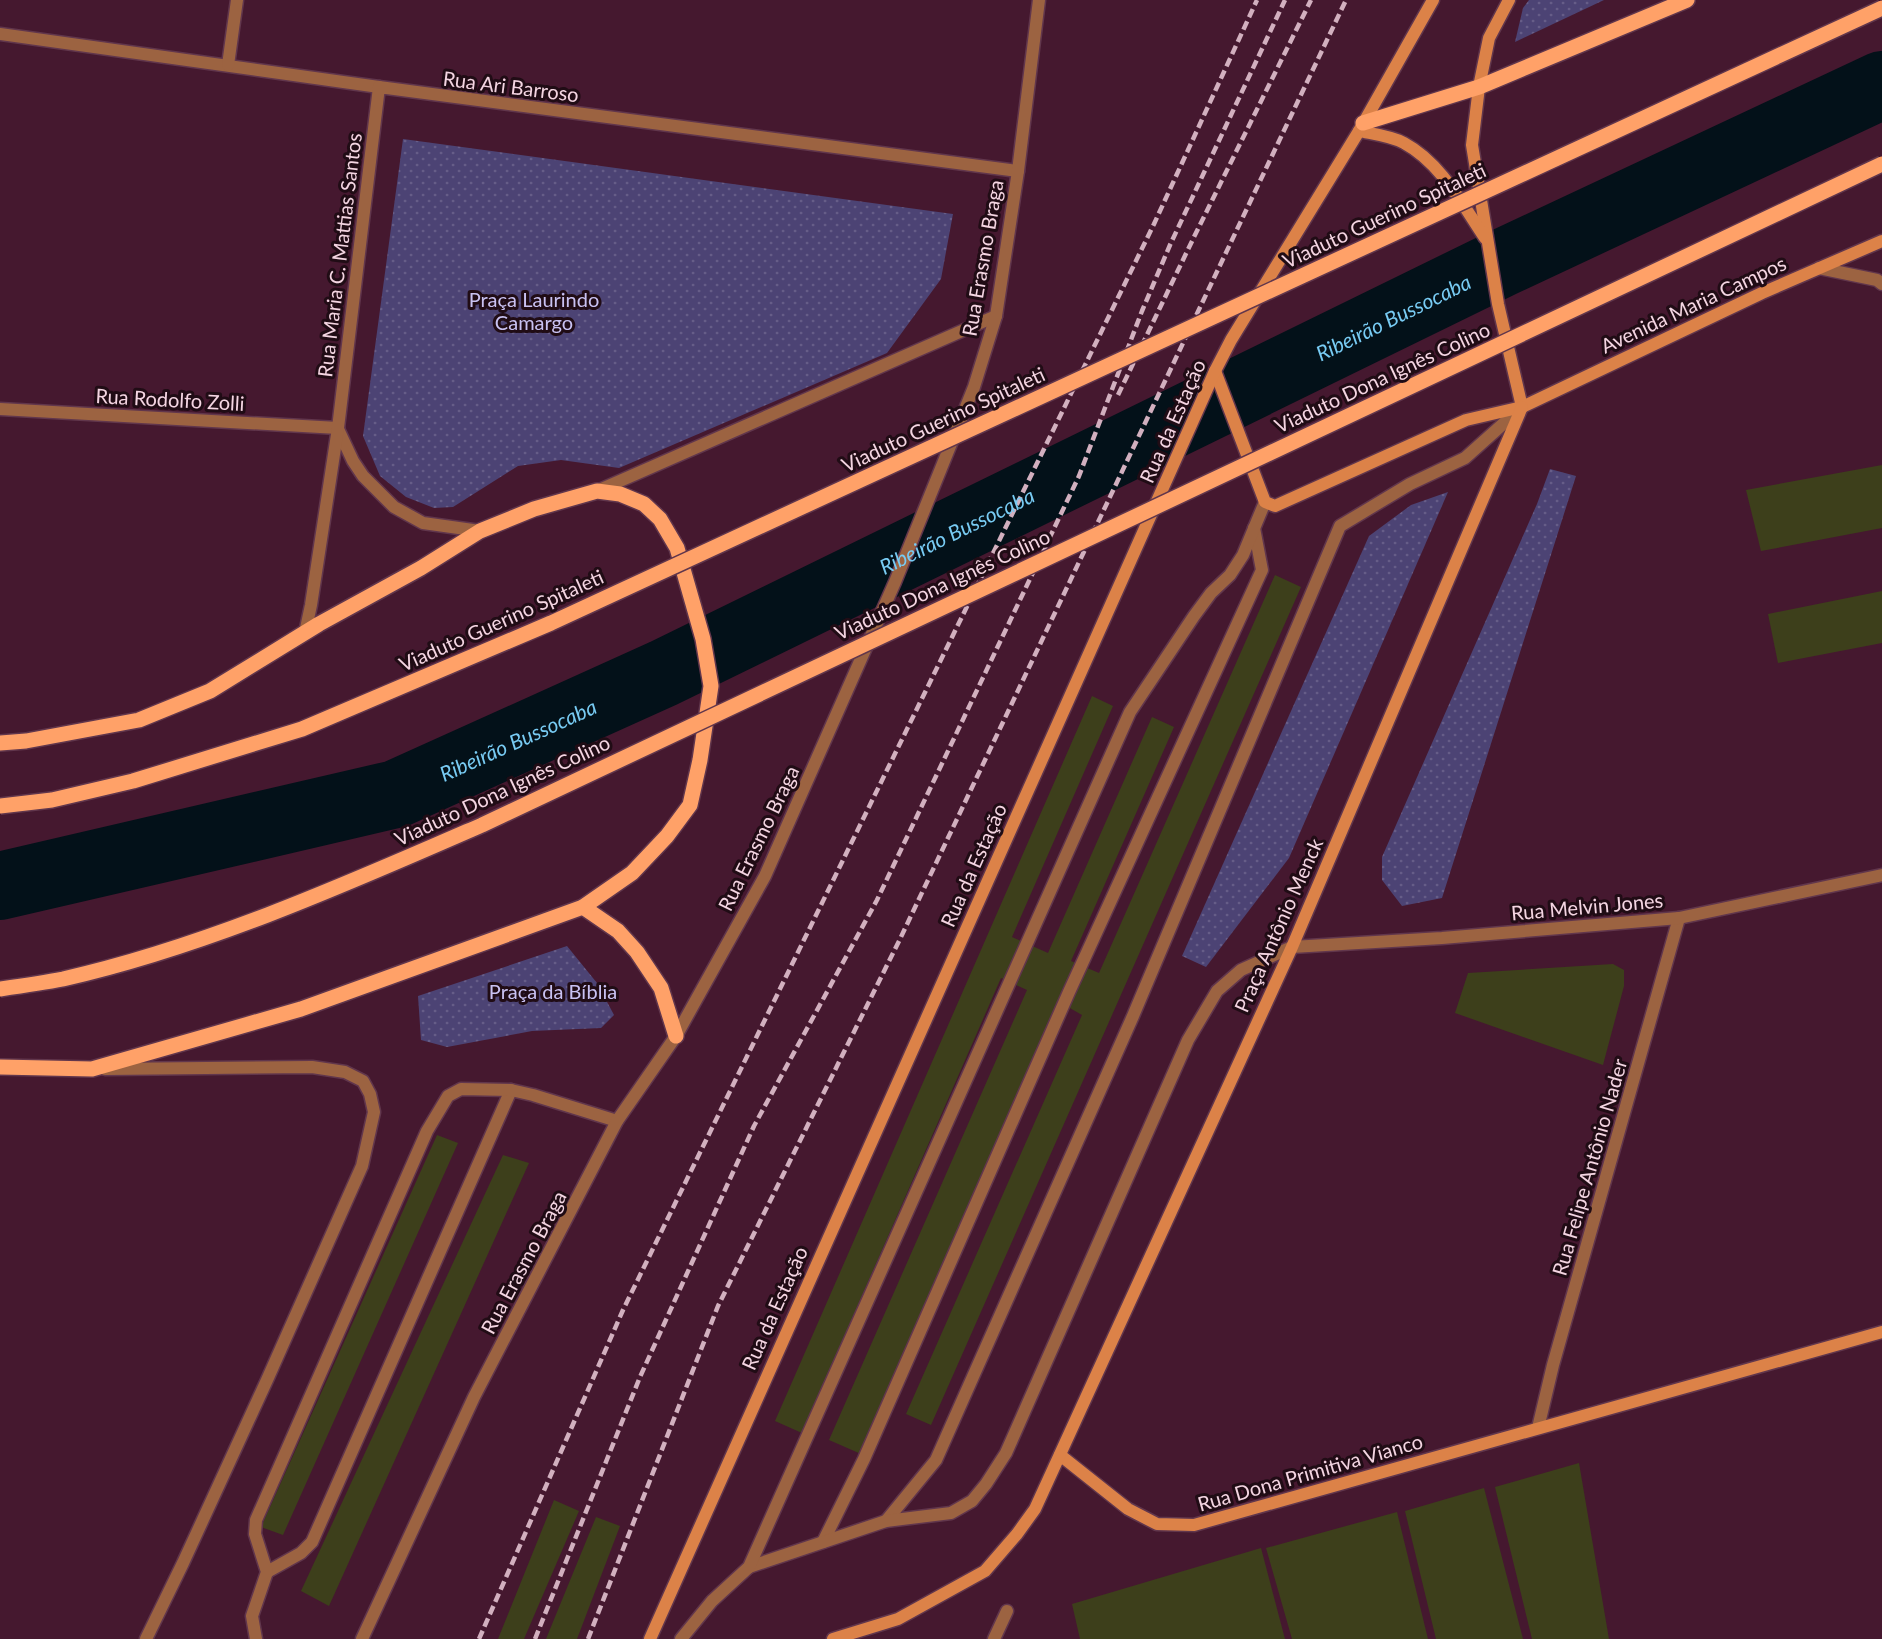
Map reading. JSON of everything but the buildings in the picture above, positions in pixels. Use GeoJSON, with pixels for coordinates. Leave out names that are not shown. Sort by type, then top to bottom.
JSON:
{"type":"FeatureCollection","features":[{"type":"Feature","properties":{"kind":"main road","name":"Rua da Estação"},"geometry":{"type":"LineString","coordinates":[[650,1639],[774,1356],[1231,340],[1361,127],[1433,0]]}},
{"type":"Feature","properties":{"kind":"main road"},"geometry":{"type":"LineString","coordinates":[[1509,0],[1489,38],[1479,87],[1472,145],[1487,243],[1522,407]]}},
{"type":"Feature","properties":{"kind":"main road"},"geometry":{"type":"LineString","coordinates":[[1361,127],[1479,87],[1687,0]]}},
{"type":"Feature","properties":{"kind":"main road","name":"Viaduto Guerino Spitaleti"},"geometry":{"type":"LineString","coordinates":[[0,806],[52,800],[133,781],[302,729],[429,676],[573,613],[1882,8]]}},
{"type":"Feature","properties":{"kind":"main road"},"geometry":{"type":"LineString","coordinates":[[1361,127],[1402,142],[1426,158],[1444,178],[1487,243]]}},
{"type":"Feature","properties":{"kind":"main road","name":"Viaduto Dona Ignês Colino"},"geometry":{"type":"LineString","coordinates":[[0,989],[63,979],[188,942],[376,871],[461,834],[1882,164]]}},
{"type":"Feature","properties":{"kind":"main road","name":"Avenida Maria Campos"},"geometry":{"type":"LineString","coordinates":[[1265,502],[1275,506],[1466,420],[1522,407],[1613,362],[1882,241]]}},
{"type":"Feature","properties":{"kind":"main road"},"geometry":{"type":"LineString","coordinates":[[1216,376],[1265,502]]}},
{"type":"Feature","properties":{"kind":"main road","name":"Praça Antônio Menck"},"geometry":{"type":"LineString","coordinates":[[1060,1455],[1292,947],[1522,407]]}},
{"type":"Feature","properties":{"kind":"main road"},"geometry":{"type":"LineString","coordinates":[[0,743],[26,741],[140,720],[210,691],[304,633],[421,568],[480,531],[534,508],[597,491],[620,494],[644,504],[660,519],[677,548],[703,639],[711,686],[700,760],[690,805],[667,836],[632,873],[583,907],[301,1009],[92,1069],[0,1067]]}},
{"type":"Feature","properties":{"kind":"main road"},"geometry":{"type":"LineString","coordinates":[[583,907],[618,931],[637,952],[661,988],[676,1036]]}},
{"type":"Feature","properties":{"kind":"main road","name":"Rua Dona Primitiva Vianco"},"geometry":{"type":"LineString","coordinates":[[1060,1455],[1128,1509],[1157,1524],[1194,1525],[1882,1332]]}},
{"type":"Feature","properties":{"kind":"main road"},"geometry":{"type":"LineString","coordinates":[[833,1639],[898,1619],[985,1571],[1035,1509],[1060,1455]]}},
{"type":"Feature","properties":{"kind":"street"},"geometry":{"type":"LineString","coordinates":[[228,65],[237,0]]}},
{"type":"Feature","properties":{"kind":"street","name":"Rua Erasmo Braga"},"geometry":{"type":"LineString","coordinates":[[362,1639],[474,1397],[617,1121],[676,1036],[765,876],[895,582],[974,387],[996,316],[1040,0]]}},
{"type":"Feature","properties":{"kind":"street","name":"Rua Ari Barroso"},"geometry":{"type":"LineString","coordinates":[[0,34],[379,87],[1018,171]]}},
{"type":"Feature","properties":{"kind":"street","name":"Rua Maria C. Mattias Santos"},"geometry":{"type":"LineString","coordinates":[[304,633],[311,605],[338,428],[379,87]]}},
{"type":"Feature","properties":{"kind":"street"},"geometry":{"type":"LineString","coordinates":[[1819,268],[1877,280],[1882,284]]}},
{"type":"Feature","properties":{"kind":"street"},"geometry":{"type":"LineString","coordinates":[[597,491],[996,316]]}},
{"type":"Feature","properties":{"kind":"street"},"geometry":{"type":"LineString","coordinates":[[886,1521],[936,1460],[1133,1016],[1340,526],[1410,484],[1465,458],[1522,407]]}},
{"type":"Feature","properties":{"kind":"street","name":"Rua Rodolfo Zolli"},"geometry":{"type":"LineString","coordinates":[[0,409],[338,428]]}},
{"type":"Feature","properties":{"kind":"street"},"geometry":{"type":"LineString","coordinates":[[338,428],[353,462],[363,476],[394,507],[423,523],[480,531]]}},
{"type":"Feature","properties":{"kind":"street"},"geometry":{"type":"LineString","coordinates":[[681,1639],[712,1601],[748,1567],[1130,712],[1194,616],[1211,593],[1230,575],[1243,555],[1265,502]]}},
{"type":"Feature","properties":{"kind":"street"},"geometry":{"type":"LineString","coordinates":[[823,1542],[864,1459],[1069,992],[1262,570],[1254,527]]}},
{"type":"Feature","properties":{"kind":"street","name":"Rua Melvin Jones"},"geometry":{"type":"LineString","coordinates":[[1292,947],[1442,938],[1679,918],[1882,875]]}},
{"type":"Feature","properties":{"kind":"street","name":"Rua Felipe Antônio Nader"},"geometry":{"type":"LineString","coordinates":[[1538,1428],[1553,1365],[1679,918]]}},
{"type":"Feature","properties":{"kind":"street"},"geometry":{"type":"LineString","coordinates":[[748,1567],[886,1521],[951,1513],[972,1502],[1006,1453],[1188,1040],[1217,991],[1241,970],[1292,947]]}},
{"type":"Feature","properties":{"kind":"street"},"geometry":{"type":"LineString","coordinates":[[92,1069],[312,1067],[345,1072],[363,1081],[370,1094],[374,1112],[362,1166],[267,1380],[146,1639]]}},
{"type":"Feature","properties":{"kind":"street"},"geometry":{"type":"LineString","coordinates":[[256,1639],[252,1616],[267,1572],[255,1534],[256,1520],[427,1131],[444,1100],[457,1090],[511,1090],[617,1121]]}},
{"type":"Feature","properties":{"kind":"street"},"geometry":{"type":"LineString","coordinates":[[267,1572],[301,1553],[312,1542],[511,1090]]}},
{"type":"Feature","properties":{"kind":"street"},"geometry":{"type":"LineString","coordinates":[[994,1639],[1007,1611]]}},
{"type":"Feature","properties":{"kind":"green space"},"geometry":{"type":"Polygon","coordinates":[[[1529,0],[1604,0],[1515,42],[1523,8],[1529,0]]]}},
{"type":"Feature","properties":{"kind":"green space","name":"Praça Laurindo Camargo"},"geometry":{"type":"Polygon","coordinates":[[[403,139],[953,214],[941,279],[887,353],[619,468],[561,460],[518,466],[453,507],[434,508],[406,497],[380,476],[363,436],[403,139]]]}},
{"type":"Feature","properties":{"kind":"green space"},"geometry":{"type":"Polygon","coordinates":[[[1550,469],[1576,476],[1442,898],[1402,906],[1382,880],[1382,857],[1537,504],[1550,469]]]}},
{"type":"Feature","properties":{"kind":"green space"},"geometry":{"type":"Polygon","coordinates":[[[1448,492],[1289,858],[1206,967],[1182,956],[1369,536],[1411,505],[1448,492]]]}},
{"type":"Feature","properties":{"kind":"green space","name":"Praça da Bíblia"},"geometry":{"type":"Polygon","coordinates":[[[567,946],[597,983],[614,1015],[601,1028],[532,1031],[447,1047],[421,1040],[418,996],[567,946]]]}},
{"type":"Feature","properties":{"kind":"waterway","name":"Ribeirão Bussocaba"},"geometry":{"type":"LineString","coordinates":[[0,886],[396,794],[664,673],[1502,263],[1882,85]]}},
{"type":"Feature","properties":{"kind":"railway"},"geometry":{"type":"LineString","coordinates":[[479,1639],[623,1310],[1154,224],[1257,0]]}},
{"type":"Feature","properties":{"kind":"railway"},"geometry":{"type":"LineString","coordinates":[[535,1639],[640,1377],[754,1126],[877,900],[1079,476],[1142,311],[1170,245],[1285,0]]}},
{"type":"Feature","properties":{"kind":"railway"},"geometry":{"type":"LineString","coordinates":[[1118,395],[1311,0]]}},
{"type":"Feature","properties":{"kind":"railway"},"geometry":{"type":"LineString","coordinates":[[588,1639],[718,1306],[900,939],[1346,0]]}}]}
